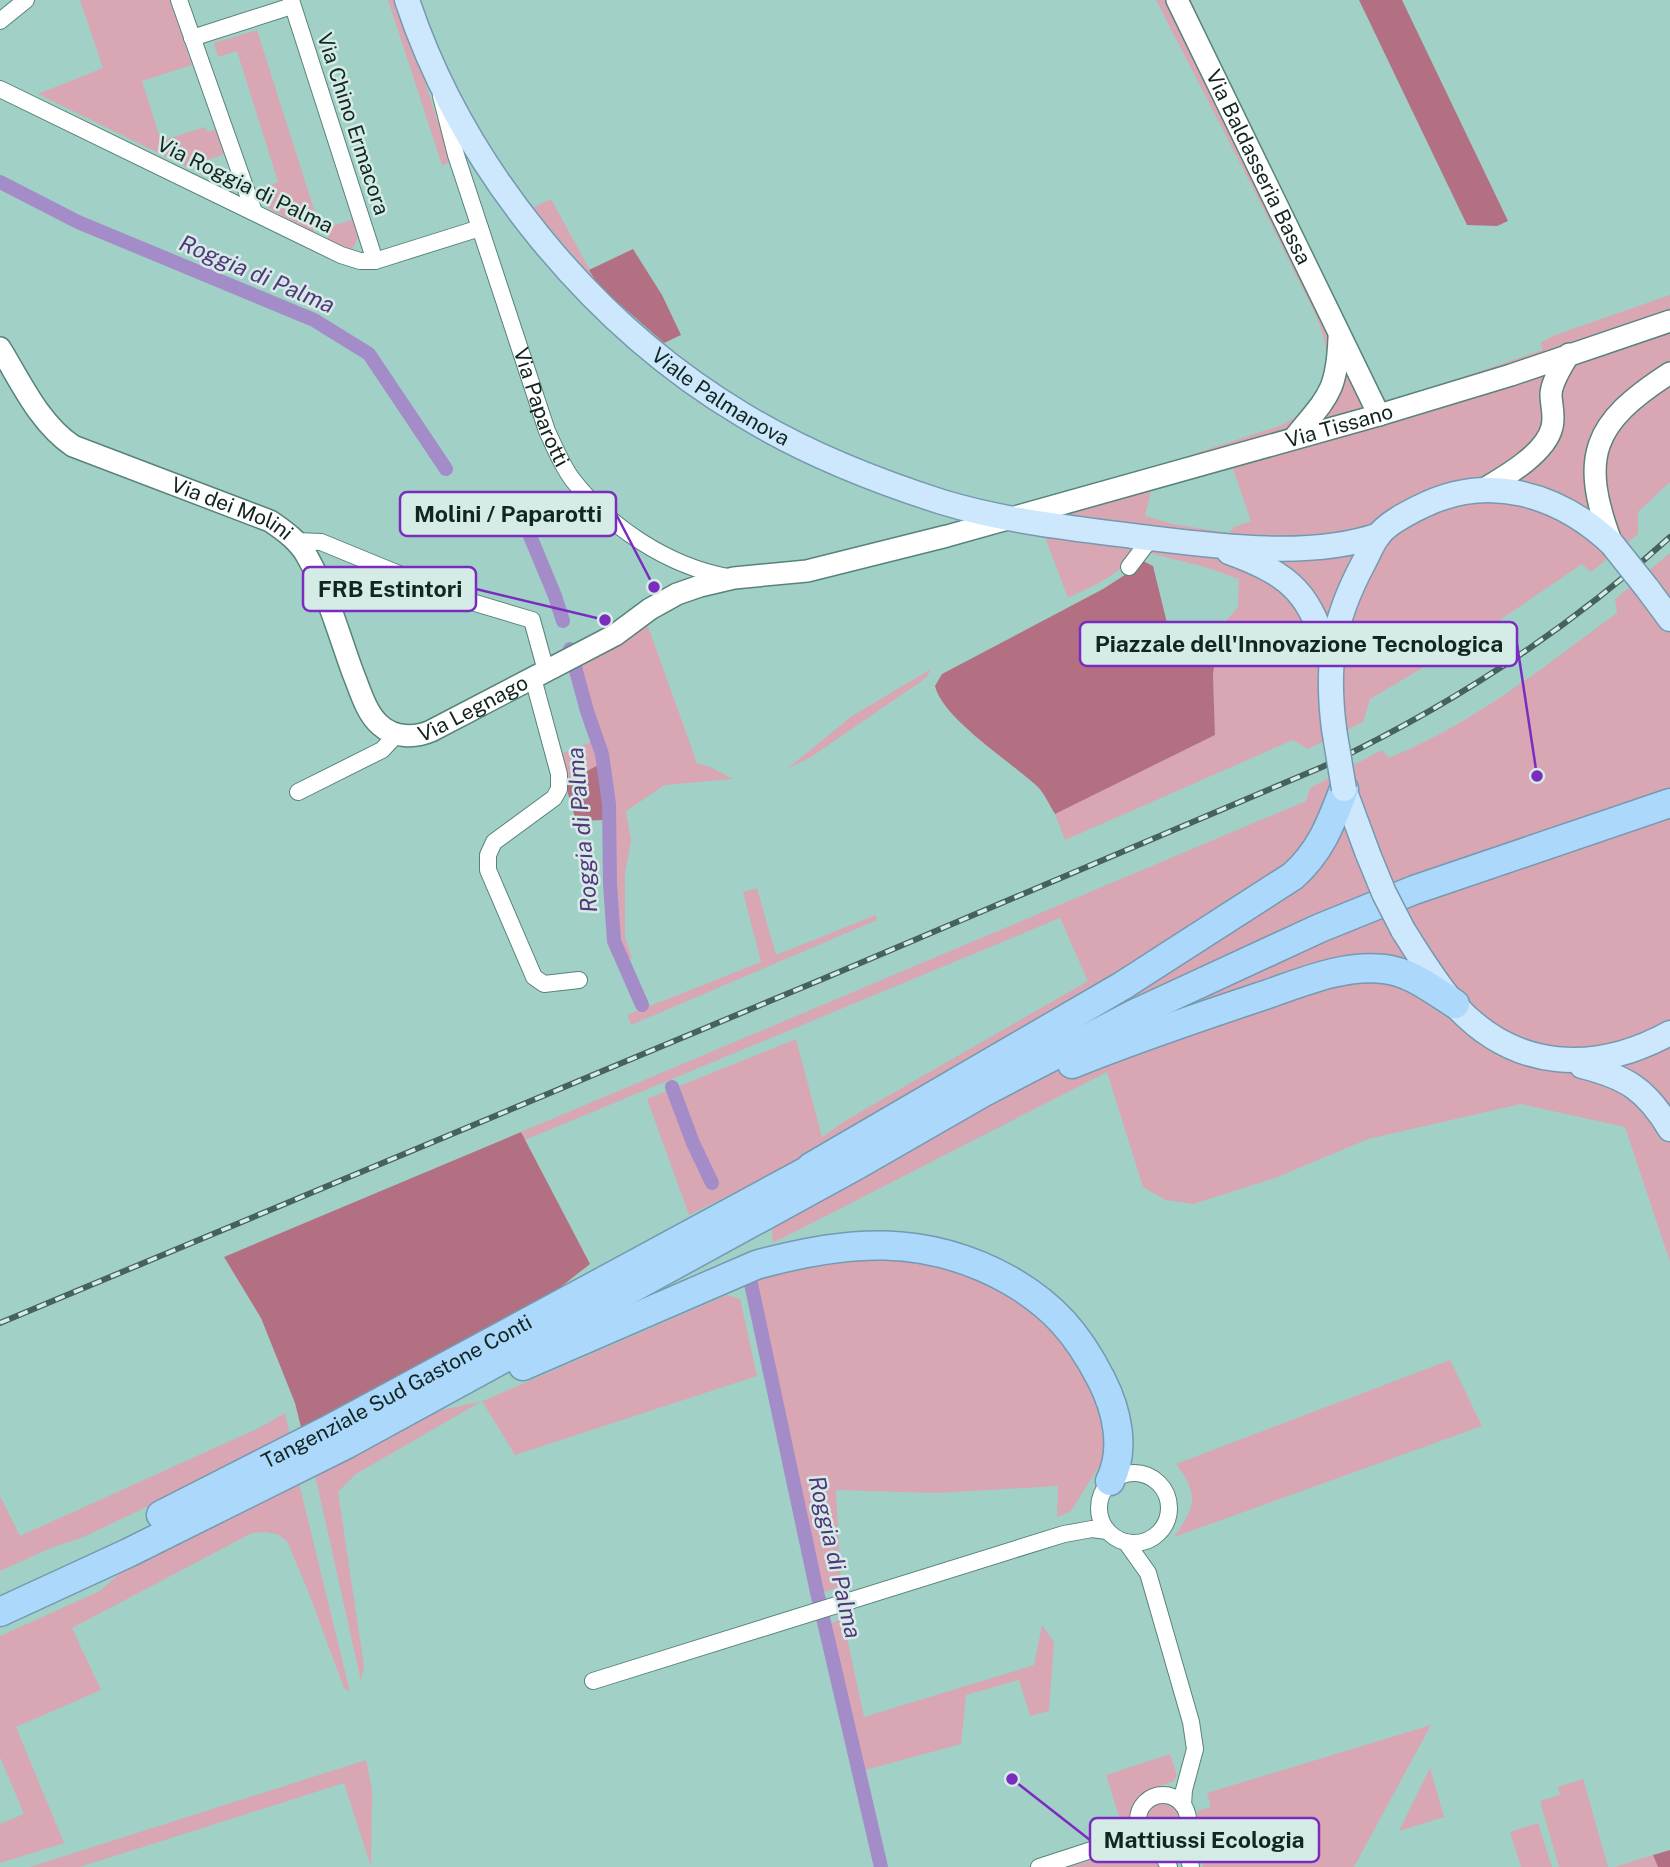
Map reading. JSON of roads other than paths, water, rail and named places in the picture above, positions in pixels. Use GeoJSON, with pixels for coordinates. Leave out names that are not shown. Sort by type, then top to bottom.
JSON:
{"type":"FeatureCollection","features":[{"type":"Feature","properties":{"kind":"highway"},"geometry":{"type":"LineString","coordinates":[[788,1181],[1122,986],[1283,883],[1308,862],[1319,848],[1344,789]]}},
{"type":"Feature","properties":{"kind":"highway"},"geometry":{"type":"LineString","coordinates":[[788,1181],[1130,1003],[1314,919],[1533,839],[1670,802]]}},
{"type":"Feature","properties":{"kind":"highway"},"geometry":{"type":"LineString","coordinates":[[858,1166],[982,1093],[1133,1014],[1320,928],[1426,885],[1670,802]]}},
{"type":"Feature","properties":{"kind":"highway"},"geometry":{"type":"LineString","coordinates":[[858,1166],[1013,1088],[1143,1035],[1345,970],[1385,969],[1401,973],[1419,980],[1455,1004]]}},
{"type":"Feature","properties":{"kind":"highway","name":"Tangenziale Sud Gastone Conti"},"geometry":{"type":"LineString","coordinates":[[0,1612],[128,1553],[347,1444],[858,1166]]}},
{"type":"Feature","properties":{"kind":"highway","name":"Tangenziale Sud Gastone Conti"},"geometry":{"type":"LineString","coordinates":[[0,1591],[120,1536],[328,1430],[788,1181]]}},
{"type":"Feature","properties":{"kind":"highway"},"geometry":{"type":"LineString","coordinates":[[347,1444],[750,1268],[793,1255],[846,1247],[892,1245],[957,1255],[996,1273],[1027,1290],[1050,1307],[1067,1326],[1092,1362],[1108,1392],[1119,1439],[1117,1462],[1104,1491]]}},
{"type":"Feature","properties":{"kind":"main road","name":"Viale Palmanova"},"geometry":{"type":"LineString","coordinates":[[407,0],[440,81],[483,158],[534,231],[601,303],[678,370],[741,414],[817,454],[900,488],[1005,518],[1209,544],[1312,548],[1340,546],[1379,535]]}},
{"type":"Feature","properties":{"kind":"main road"},"geometry":{"type":"LineString","coordinates":[[1670,619],[1612,544],[1592,525],[1563,508],[1518,493],[1484,489],[1457,492],[1409,512],[1379,535],[1351,587],[1330,662],[1334,729],[1344,789],[1384,893],[1422,961],[1455,1004],[1486,1032],[1537,1056],[1622,1078],[1651,1100],[1670,1129]]}},
{"type":"Feature","properties":{"kind":"main road","name":"Viale Palmanova"},"geometry":{"type":"LineString","coordinates":[[1209,544],[1256,562],[1285,579],[1306,601],[1319,624],[1330,662]]}},
{"type":"Feature","properties":{"kind":"main road"},"geometry":{"type":"LineString","coordinates":[[1561,1061],[1604,1059],[1626,1053],[1670,1033]]}},
{"type":"Feature","properties":{"kind":"street"},"geometry":{"type":"LineString","coordinates":[[0,21],[26,0]]}},
{"type":"Feature","properties":{"kind":"street"},"geometry":{"type":"LineString","coordinates":[[179,0],[254,212]]}},
{"type":"Feature","properties":{"kind":"street","name":"Via Baldasseria Bassa"},"geometry":{"type":"LineString","coordinates":[[1177,0],[1379,415]]}},
{"type":"Feature","properties":{"kind":"street"},"geometry":{"type":"LineString","coordinates":[[192,38],[292,3]]}},
{"type":"Feature","properties":{"kind":"street","name":"Via Chino Ermacora"},"geometry":{"type":"LineString","coordinates":[[292,3],[375,261]]}},
{"type":"Feature","properties":{"kind":"street","name":"Via Paparotti"},"geometry":{"type":"LineString","coordinates":[[440,81],[449,132],[547,432],[562,463],[595,505],[644,542],[687,566],[734,578],[807,571],[1005,518]]}},
{"type":"Feature","properties":{"kind":"street","name":"Via Roggia di Palma"},"geometry":{"type":"LineString","coordinates":[[0,89],[341,256],[360,261],[375,261],[480,228]]}},
{"type":"Feature","properties":{"kind":"street","name":"Via Tissano"},"geometry":{"type":"LineString","coordinates":[[1005,518],[1379,415],[1511,375],[1670,321]]}},
{"type":"Feature","properties":{"kind":"street","name":"Via Baldasseria Bassa"},"geometry":{"type":"LineString","coordinates":[[1294,438],[1322,405],[1333,386],[1338,366],[1339,334]]}},
{"type":"Feature","properties":{"kind":"street","name":"Via dei Molini"},"geometry":{"type":"LineString","coordinates":[[0,348],[47,422],[61,438],[73,446],[270,521],[296,541],[321,542],[455,597],[532,620],[539,675]]}},
{"type":"Feature","properties":{"kind":"street"},"geometry":{"type":"LineString","coordinates":[[1484,489],[1507,475],[1544,444],[1552,430],[1554,418],[1551,393],[1570,354]]}},
{"type":"Feature","properties":{"kind":"street"},"geometry":{"type":"LineString","coordinates":[[1612,544],[1601,517],[1594,482],[1594,467],[1601,438],[1617,415],[1635,397],[1670,373]]}},
{"type":"Feature","properties":{"kind":"street"},"geometry":{"type":"LineString","coordinates":[[1511,375],[1526,376],[1539,382],[1551,393]]}},
{"type":"Feature","properties":{"kind":"street"},"geometry":{"type":"LineString","coordinates":[[1333,386],[1337,403],[1350,423]]}},
{"type":"Feature","properties":{"kind":"street"},"geometry":{"type":"LineString","coordinates":[[1129,567],[1151,538]]}},
{"type":"Feature","properties":{"kind":"street"},"geometry":{"type":"LineString","coordinates":[[296,541],[318,578],[367,706],[380,726],[397,734],[382,750],[298,792]]}},
{"type":"Feature","properties":{"kind":"street"},"geometry":{"type":"LineString","coordinates":[[579,980],[544,984],[534,977],[488,870],[488,855],[494,842],[554,798],[559,789],[559,774],[539,675],[615,635],[650,609],[677,594],[734,578]]}},
{"type":"Feature","properties":{"kind":"street","name":"Via Legnago"},"geometry":{"type":"LineString","coordinates":[[397,734],[424,734],[539,675]]}},
{"type":"Feature","properties":{"kind":"street"},"geometry":{"type":"LineString","coordinates":[[1064,1534],[1088,1514],[1104,1491],[1119,1475],[1131,1472],[1154,1479],[1163,1488],[1168,1499],[1166,1522],[1149,1540],[1137,1543],[1115,1538],[1101,1522],[1104,1491]]}},
{"type":"Feature","properties":{"kind":"street"},"geometry":{"type":"LineString","coordinates":[[593,1681],[1064,1534],[1107,1531]]}},
{"type":"Feature","properties":{"kind":"street"},"geometry":{"type":"LineString","coordinates":[[1148,1573],[1159,1532]]}},
{"type":"Feature","properties":{"kind":"street"},"geometry":{"type":"LineString","coordinates":[[1126,1542],[1148,1573],[1191,1722],[1195,1749],[1184,1790],[1188,1819],[1185,1846],[1191,1867]]}},
{"type":"Feature","properties":{"kind":"street"},"geometry":{"type":"LineString","coordinates":[[1039,1867],[1122,1840],[1138,1823],[1140,1808],[1144,1802],[1180,1783],[1191,1769]]}},
{"type":"Feature","properties":{"kind":"street"},"geometry":{"type":"LineString","coordinates":[[1157,1795],[1172,1796],[1184,1805]]}},
{"type":"Feature","properties":{"kind":"street"},"geometry":{"type":"LineString","coordinates":[[1138,1823],[1143,1836],[1152,1843],[1169,1867]]}},
{"type":"Feature","properties":{"kind":"street"},"geometry":{"type":"LineString","coordinates":[[1122,1840],[1172,1843],[1185,1833]]}},
{"type":"Feature","properties":{"kind":"waterway","name":"Roggia di Palma"},"geometry":{"type":"LineString","coordinates":[[0,182],[78,222],[314,320],[369,354],[446,469]]}},
{"type":"Feature","properties":{"kind":"waterway","name":"Roggia di Palma"},"geometry":{"type":"LineString","coordinates":[[512,523],[528,531],[563,621]]}},
{"type":"Feature","properties":{"kind":"waterway","name":"Roggia di Palma"},"geometry":{"type":"LineString","coordinates":[[570,649],[602,754],[609,804],[614,941],[642,1005]]}},
{"type":"Feature","properties":{"kind":"waterway","name":"Roggia di Palma"},"geometry":{"type":"LineString","coordinates":[[672,1087],[693,1143],[712,1183]]}},
{"type":"Feature","properties":{"kind":"waterway","name":"Roggia di Palma"},"geometry":{"type":"LineString","coordinates":[[747,1265],[817,1592],[881,1867]]}},
{"type":"Feature","properties":{"kind":"railway"},"geometry":{"type":"LineString","coordinates":[[0,1323],[1322,767],[1415,719],[1505,665],[1590,604],[1670,537]]}},
{"type":"Feature","properties":{"kind":"place","name":"Molini / Paparotti"},"geometry":{"type":"Point","coordinates":[654,587]}},
{"type":"Feature","properties":{"kind":"place","name":"FRB Estintori"},"geometry":{"type":"Point","coordinates":[605,620]}},
{"type":"Feature","properties":{"kind":"place","name":"Piazzale dell'Innovazione Tecnologica"},"geometry":{"type":"Point","coordinates":[1537,776]}},
{"type":"Feature","properties":{"kind":"place","name":"Mattiussi Ecologia"},"geometry":{"type":"Point","coordinates":[1012,1779]}}]}
